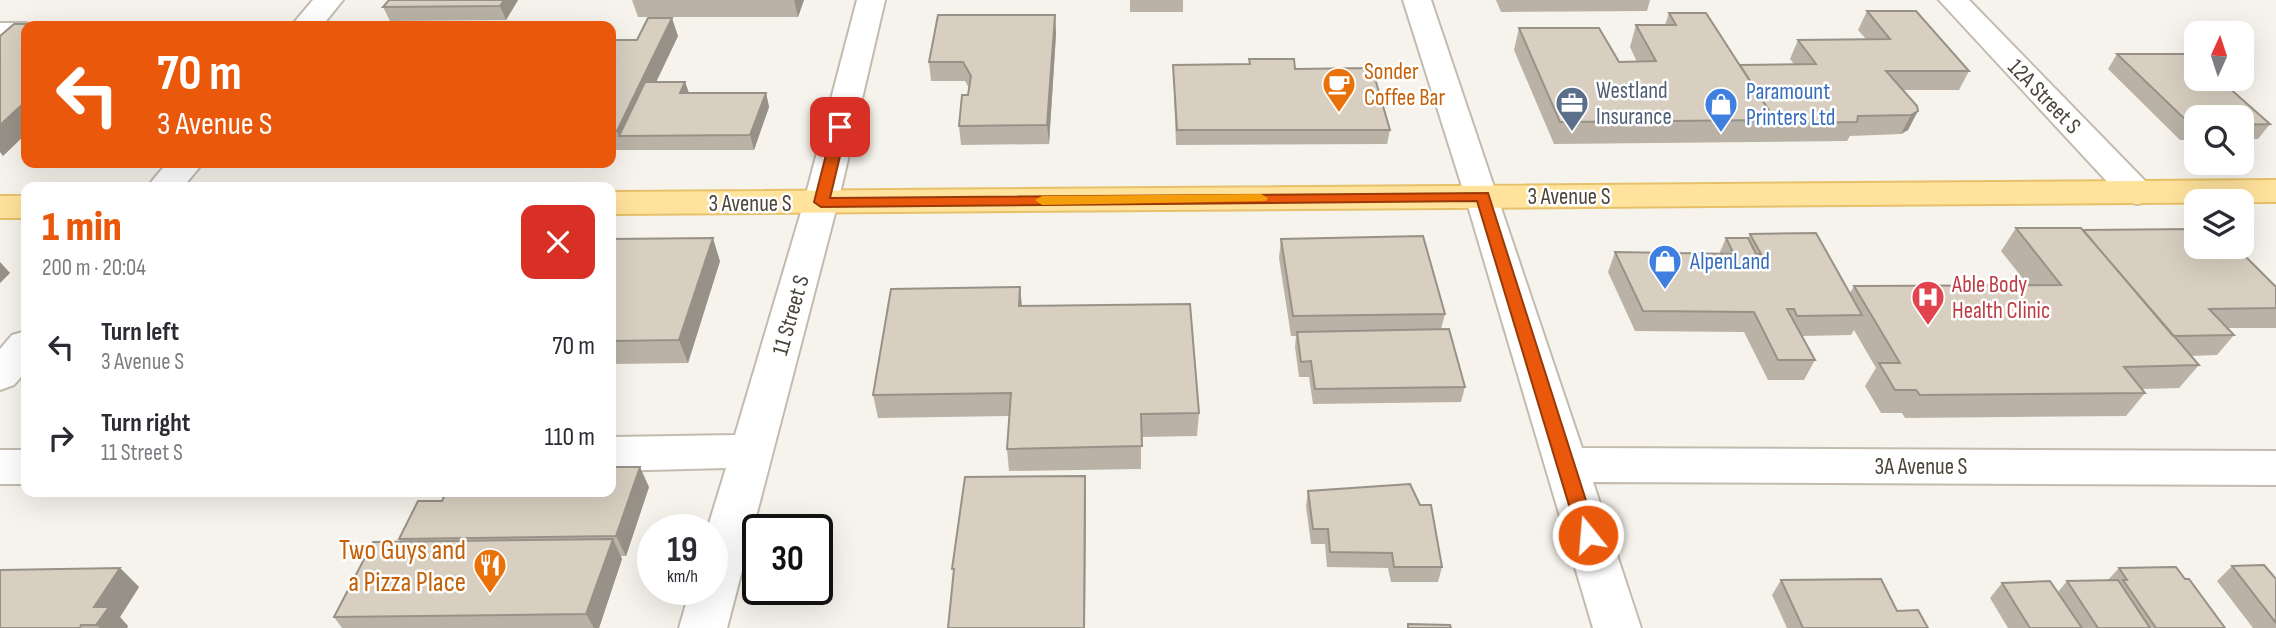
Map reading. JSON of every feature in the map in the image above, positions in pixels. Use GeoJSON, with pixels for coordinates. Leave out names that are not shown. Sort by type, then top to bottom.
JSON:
{"type":"FeatureCollection","features":[{"type":"Feature","properties":{"kind":"main road","name":"3 Avenue S"},"geometry":{"type":"LineString","coordinates":[[616,203],[2276,191]]}},
{"type":"Feature","properties":{"kind":"main road"},"geometry":{"type":"LineString","coordinates":[[0,207],[21,207]]}},
{"type":"Feature","properties":{"kind":"street"},"geometry":{"type":"LineString","coordinates":[[310,21],[329,0]]}},
{"type":"Feature","properties":{"kind":"street","name":"11 Street S"},"geometry":{"type":"LineString","coordinates":[[703,628],[821,202],[871,0]]}},
{"type":"Feature","properties":{"kind":"street"},"geometry":{"type":"LineString","coordinates":[[1417,0],[1482,196],[1617,628]]}},
{"type":"Feature","properties":{"kind":"street","name":"12A Street S"},"geometry":{"type":"LineString","coordinates":[[1953,0],[2137,193]]}},
{"type":"Feature","properties":{"kind":"street"},"geometry":{"type":"LineString","coordinates":[[0,32],[21,32]]}},
{"type":"Feature","properties":{"kind":"street"},"geometry":{"type":"LineString","coordinates":[[169,182],[181,168]]}},
{"type":"Feature","properties":{"kind":"street"},"geometry":{"type":"LineString","coordinates":[[0,376],[21,351]]}},
{"type":"Feature","properties":{"kind":"street"},"geometry":{"type":"LineString","coordinates":[[616,454],[752,451]]}},
{"type":"Feature","properties":{"kind":"street","name":"3A Avenue S"},"geometry":{"type":"LineString","coordinates":[[1566,465],[2276,468]]}},
{"type":"Feature","properties":{"kind":"street"},"geometry":{"type":"LineString","coordinates":[[0,467],[21,467]]}},
{"type":"Feature","properties":{"kind":"building"},"geometry":{"type":"Polygon","coordinates":[[[389,0],[504,0],[500,6],[383,7],[389,0]]]}},
{"type":"Feature","properties":{"kind":"building"},"geometry":{"type":"Polygon","coordinates":[[[1867,11],[1916,11],[1969,71],[1886,71],[1917,106],[1918,111],[1911,115],[1858,116],[1857,122],[1774,123],[1775,120],[1740,65],[1816,64],[1798,40],[1890,39],[1867,11]]]}},
{"type":"Feature","properties":{"kind":"building"},"geometry":{"type":"Polygon","coordinates":[[[1669,13],[1706,13],[1775,120],[1560,122],[1519,28],[1599,28],[1619,62],[1656,61],[1636,25],[1676,25],[1669,13]]]}},
{"type":"Feature","properties":{"kind":"building"},"geometry":{"type":"Polygon","coordinates":[[[938,15],[1055,15],[1047,125],[959,126],[962,95],[968,95],[971,76],[963,62],[929,62],[938,15]]]}},
{"type":"Feature","properties":{"kind":"building"},"geometry":{"type":"Polygon","coordinates":[[[648,18],[672,18],[616,131],[616,40],[637,40],[648,18]]]}},
{"type":"Feature","properties":{"kind":"building"},"geometry":{"type":"Polygon","coordinates":[[[14,24],[21,24],[21,106],[0,125],[0,36],[14,24]]]}},
{"type":"Feature","properties":{"kind":"building"},"geometry":{"type":"Polygon","coordinates":[[[2117,54],[2184,54],[2184,91],[2233,91],[2248,105],[2184,105],[2184,118],[2117,54]]]}},
{"type":"Feature","properties":{"kind":"building"},"geometry":{"type":"Polygon","coordinates":[[[1249,59],[1294,59],[1295,69],[1372,68],[1390,130],[1177,130],[1173,65],[1250,64],[1249,59]]]}},
{"type":"Feature","properties":{"kind":"building"},"geometry":{"type":"Polygon","coordinates":[[[645,82],[685,82],[680,93],[766,93],[750,135],[619,136],[645,82]]]}},
{"type":"Feature","properties":{"kind":"building"},"geometry":{"type":"Polygon","coordinates":[[[2254,110],[2270,124],[2254,125],[2254,110]]]}},
{"type":"Feature","properties":{"kind":"building"},"geometry":{"type":"Polygon","coordinates":[[[2016,228],[2081,228],[2199,365],[2124,367],[2145,393],[1920,395],[1916,390],[1895,390],[1879,363],[1900,363],[1854,286],[2061,285],[2016,228]]]}},
{"type":"Feature","properties":{"kind":"building"},"geometry":{"type":"Polygon","coordinates":[[[2184,229],[2184,259],[2248,259],[2276,287],[2276,308],[2209,309],[2234,335],[2173,336],[2083,230],[2184,229]]]}},
{"type":"Feature","properties":{"kind":"building"},"geometry":{"type":"Polygon","coordinates":[[[1816,233],[1862,315],[1797,316],[1794,309],[1787,309],[1815,360],[1778,360],[1754,312],[1643,311],[1615,252],[1734,254],[1726,238],[1748,238],[1756,254],[1761,254],[1750,234],[1816,233]]]}},
{"type":"Feature","properties":{"kind":"building"},"geometry":{"type":"Polygon","coordinates":[[[1423,236],[1445,314],[1293,316],[1281,239],[1423,236]]]}},
{"type":"Feature","properties":{"kind":"building"},"geometry":{"type":"Polygon","coordinates":[[[713,238],[679,340],[616,341],[616,239],[713,238]]]}},
{"type":"Feature","properties":{"kind":"building"},"geometry":{"type":"Polygon","coordinates":[[[1020,287],[1019,306],[1190,304],[1199,413],[1141,414],[1142,446],[1007,449],[1011,393],[873,395],[891,289],[1020,287]]]}},
{"type":"Feature","properties":{"kind":"building"},"geometry":{"type":"Polygon","coordinates":[[[1449,329],[1465,387],[1315,389],[1311,361],[1301,362],[1297,332],[1449,329]]]}},
{"type":"Feature","properties":{"kind":"building"},"geometry":{"type":"Polygon","coordinates":[[[616,467],[640,467],[616,536],[399,539],[418,501],[442,501],[444,497],[616,497],[616,467]]]}},
{"type":"Feature","properties":{"kind":"building"},"geometry":{"type":"Polygon","coordinates":[[[1085,476],[1084,628],[948,628],[952,569],[965,477],[1085,476]]]}},
{"type":"Feature","properties":{"kind":"building"},"geometry":{"type":"Polygon","coordinates":[[[1410,484],[1420,505],[1431,505],[1442,567],[1394,567],[1392,553],[1330,552],[1328,529],[1313,529],[1308,491],[1410,484]]]}},
{"type":"Feature","properties":{"kind":"building","name":"Two Guys and a Pizza Place"},"geometry":{"type":"Polygon","coordinates":[[[613,539],[586,614],[334,617],[373,542],[613,539]]]}},
{"type":"Feature","properties":{"kind":"building"},"geometry":{"type":"Polygon","coordinates":[[[2264,565],[2276,579],[2276,623],[2232,566],[2264,565]]]}},
{"type":"Feature","properties":{"kind":"building"},"geometry":{"type":"Polygon","coordinates":[[[2176,567],[2185,579],[2189,579],[2225,628],[2156,628],[2123,580],[2127,580],[2119,568],[2176,567]]]}},
{"type":"Feature","properties":{"kind":"building"},"geometry":{"type":"Polygon","coordinates":[[[120,568],[94,607],[109,607],[96,625],[81,625],[80,628],[0,628],[0,570],[120,568]]]}},
{"type":"Feature","properties":{"kind":"building"},"geometry":{"type":"Polygon","coordinates":[[[1881,579],[1897,611],[1918,610],[1928,628],[1803,628],[1781,580],[1881,579]]]}},
{"type":"Feature","properties":{"kind":"building"},"geometry":{"type":"Polygon","coordinates":[[[2118,580],[2150,628],[2098,628],[2067,581],[2118,580]]]}},
{"type":"Feature","properties":{"kind":"building"},"geometry":{"type":"Polygon","coordinates":[[[2050,581],[2082,628],[2030,628],[2002,583],[2050,581]]]}},
{"type":"Feature","properties":{"kind":"building"},"geometry":{"type":"Polygon","coordinates":[[[1408,624],[1450,625],[1451,628],[1408,628],[1408,624]]]}},
{"type":"Feature","properties":{"kind":"slow traffic"},"geometry":{"type":"LineString","coordinates":[[1042,200],[1261,198]]}},
{"type":"Feature","properties":{"kind":"place","name":"Sonder Coffee Bar"},"geometry":{"type":"Point","coordinates":[1339,114]}},
{"type":"Feature","properties":{"kind":"place","name":"Westland Insurance"},"geometry":{"type":"Point","coordinates":[1572,133]}},
{"type":"Feature","properties":{"kind":"place","name":"Paramount Printers Ltd"},"geometry":{"type":"Point","coordinates":[1721,134]}},
{"type":"Feature","properties":{"kind":"place","name":"AlpenLand"},"geometry":{"type":"Point","coordinates":[1665,291]}},
{"type":"Feature","properties":{"kind":"place","name":"Able Body Health Clinic"},"geometry":{"type":"Point","coordinates":[1928,327]}},
{"type":"Feature","properties":{"kind":"place","name":"Two Guys and a Pizza Place"},"geometry":{"type":"Point","coordinates":[490,595]}},
{"type":"Feature","properties":{"kind":"route"},"geometry":{"type":"LineString","coordinates":[[840,127],[821,202],[1482,196],[1588,535]]}}]}
